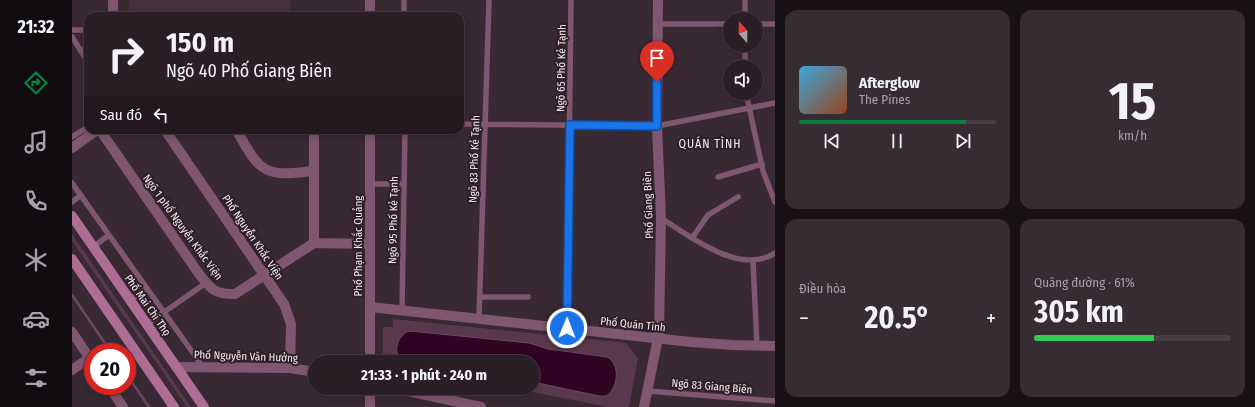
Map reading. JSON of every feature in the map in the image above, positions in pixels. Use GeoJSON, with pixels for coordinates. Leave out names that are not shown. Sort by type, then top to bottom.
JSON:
{"type":"FeatureCollection","features":[{"type":"Feature","properties":{"kind":"main road","name":"Phố Mai Chí Thọ"},"geometry":{"type":"LineString","coordinates":[[72,216],[204,407]]}},
{"type":"Feature","properties":{"kind":"main road"},"geometry":{"type":"LineString","coordinates":[[72,259],[174,407]]}},
{"type":"Feature","properties":{"kind":"street"},"geometry":{"type":"LineString","coordinates":[[113,0],[113,12]]}},
{"type":"Feature","properties":{"kind":"street"},"geometry":{"type":"LineString","coordinates":[[370,0],[370,12]]}},
{"type":"Feature","properties":{"kind":"street","name":"Phố Giang Biên"},"geometry":{"type":"LineString","coordinates":[[644,407],[658,338],[661,218],[657,126],[658,0]]}},
{"type":"Feature","properties":{"kind":"street"},"geometry":{"type":"LineString","coordinates":[[72,148],[93,134]]}},
{"type":"Feature","properties":{"kind":"street","name":"Ngõ 1 phố Nguyễn Khắc Viện"},"geometry":{"type":"LineString","coordinates":[[102,134],[206,283],[219,294],[235,294],[253,284],[264,274],[314,243]]}},
{"type":"Feature","properties":{"kind":"street","name":"Phố Nguyễn Khắc Viện"},"geometry":{"type":"LineString","coordinates":[[171,134],[289,313],[291,324],[290,368]]}},
{"type":"Feature","properties":{"kind":"street"},"geometry":{"type":"LineString","coordinates":[[239,134],[259,164],[265,169],[280,173],[314,171]]}},
{"type":"Feature","properties":{"kind":"street"},"geometry":{"type":"LineString","coordinates":[[314,134],[314,243],[370,244]]}},
{"type":"Feature","properties":{"kind":"street","name":"Phố Phạm Khắc Quảng"},"geometry":{"type":"LineString","coordinates":[[370,134],[370,355]]}},
{"type":"Feature","properties":{"kind":"street","name":"Phố Quán Tình"},"geometry":{"type":"LineString","coordinates":[[370,306],[658,338],[757,346],[775,346]]}},
{"type":"Feature","properties":{"kind":"street"},"geometry":{"type":"LineString","coordinates":[[72,332],[84,350]]}},
{"type":"Feature","properties":{"kind":"street"},"geometry":{"type":"LineString","coordinates":[[72,370],[84,364]]}},
{"type":"Feature","properties":{"kind":"street","name":"Phố Nguyễn Văn Hưởng"},"geometry":{"type":"LineString","coordinates":[[176,367],[290,368],[308,371]]}},
{"type":"Feature","properties":{"kind":"street"},"geometry":{"type":"LineString","coordinates":[[115,395],[123,407]]}},
{"type":"Feature","properties":{"kind":"street"},"geometry":{"type":"LineString","coordinates":[[370,395],[370,407]]}},
{"type":"Feature","properties":{"kind":"street"},"geometry":{"type":"LineString","coordinates":[[426,395],[481,407]]}},
{"type":"Feature","properties":{"kind":"lane"},"geometry":{"type":"LineString","coordinates":[[404,0],[404,12]]}},
{"type":"Feature","properties":{"kind":"lane","name":"Ngõ 83 Phố Kẻ Tạnh"},"geometry":{"type":"LineString","coordinates":[[479,319],[489,0]]}},
{"type":"Feature","properties":{"kind":"lane","name":"Ngõ 65 Phố Kẻ Tạnh"},"geometry":{"type":"LineString","coordinates":[[567,328],[571,0]]}},
{"type":"Feature","properties":{"kind":"lane"},"geometry":{"type":"LineString","coordinates":[[745,0],[745,12]]}},
{"type":"Feature","properties":{"kind":"lane"},"geometry":{"type":"LineString","coordinates":[[658,24],[723,24]]}},
{"type":"Feature","properties":{"kind":"lane"},"geometry":{"type":"LineString","coordinates":[[763,24],[775,24]]}},
{"type":"Feature","properties":{"kind":"lane"},"geometry":{"type":"LineString","coordinates":[[72,30],[84,30]]}},
{"type":"Feature","properties":{"kind":"lane"},"geometry":{"type":"LineString","coordinates":[[72,37],[84,56]]}},
{"type":"Feature","properties":{"kind":"lane"},"geometry":{"type":"LineString","coordinates":[[747,100],[762,164],[775,202]]}},
{"type":"Feature","properties":{"kind":"lane"},"geometry":{"type":"LineString","coordinates":[[464,124],[657,126],[775,103]]}},
{"type":"Feature","properties":{"kind":"lane"},"geometry":{"type":"LineString","coordinates":[[72,137],[84,130]]}},
{"type":"Feature","properties":{"kind":"lane","name":"Ngõ 95 Phố Kẻ Tạnh"},"geometry":{"type":"LineString","coordinates":[[402,310],[405,134]]}},
{"type":"Feature","properties":{"kind":"lane"},"geometry":{"type":"LineString","coordinates":[[718,177],[762,164]]}},
{"type":"Feature","properties":{"kind":"lane"},"geometry":{"type":"LineString","coordinates":[[72,183],[203,367]]}},
{"type":"Feature","properties":{"kind":"lane"},"geometry":{"type":"LineString","coordinates":[[370,184],[403,184]]}},
{"type":"Feature","properties":{"kind":"lane"},"geometry":{"type":"LineString","coordinates":[[72,202],[81,195]]}},
{"type":"Feature","properties":{"kind":"lane"},"geometry":{"type":"LineString","coordinates":[[692,238],[708,215],[714,210],[738,197]]}},
{"type":"Feature","properties":{"kind":"lane"},"geometry":{"type":"LineString","coordinates":[[661,218],[692,238],[737,259],[753,261],[764,259],[775,253]]}},
{"type":"Feature","properties":{"kind":"lane"},"geometry":{"type":"LineString","coordinates":[[93,247],[109,235]]}},
{"type":"Feature","properties":{"kind":"lane"},"geometry":{"type":"LineString","coordinates":[[753,261],[757,346]]}},
{"type":"Feature","properties":{"kind":"lane"},"geometry":{"type":"LineString","coordinates":[[147,324],[206,283]]}},
{"type":"Feature","properties":{"kind":"lane"},"geometry":{"type":"LineString","coordinates":[[130,300],[147,288]]}},
{"type":"Feature","properties":{"kind":"lane"},"geometry":{"type":"LineString","coordinates":[[480,297],[528,297]]}},
{"type":"Feature","properties":{"kind":"lane","name":"Ngõ 83 Giang Biên"},"geometry":{"type":"LineString","coordinates":[[648,391],[775,401]]}},
{"type":"Feature","properties":{"kind":"shaded area"},"geometry":{"type":"Polygon","coordinates":[[[129,0],[290,0],[291,12],[129,12],[129,0]]]}},
{"type":"Feature","properties":{"kind":"shaded area"},"geometry":{"type":"Polygon","coordinates":[[[72,234],[191,407],[187,407],[72,241],[72,234]]]}},
{"type":"Feature","properties":{"kind":"shaded area"},"geometry":{"type":"Polygon","coordinates":[[[393,319],[626,343],[638,358],[629,407],[608,407],[540,394],[540,355],[383,355],[383,327],[393,327],[393,319]]]}},
{"type":"Feature","properties":{"kind":"shaded area"},"geometry":{"type":"Polygon","coordinates":[[[410,331],[529,343],[548,349],[607,357],[611,360],[616,371],[615,382],[610,393],[606,396],[599,396],[540,383],[540,355],[398,355],[397,345],[405,333],[410,331]]]}},
{"type":"Feature","properties":{"kind":"waterway"},"geometry":{"type":"LineString","coordinates":[[72,295],[105,343]]}},
{"type":"Feature","properties":{"kind":"waterway"},"geometry":{"type":"LineString","coordinates":[[136,388],[149,407]]}},
{"type":"Feature","properties":{"kind":"district","name":"QUÁN TÌNH"},"geometry":{"type":"Point","coordinates":[710,144]}},
{"type":"Feature","properties":{"kind":"route"},"geometry":{"type":"LineString","coordinates":[[567,328],[570,125],[657,126],[657,82]]}}]}
